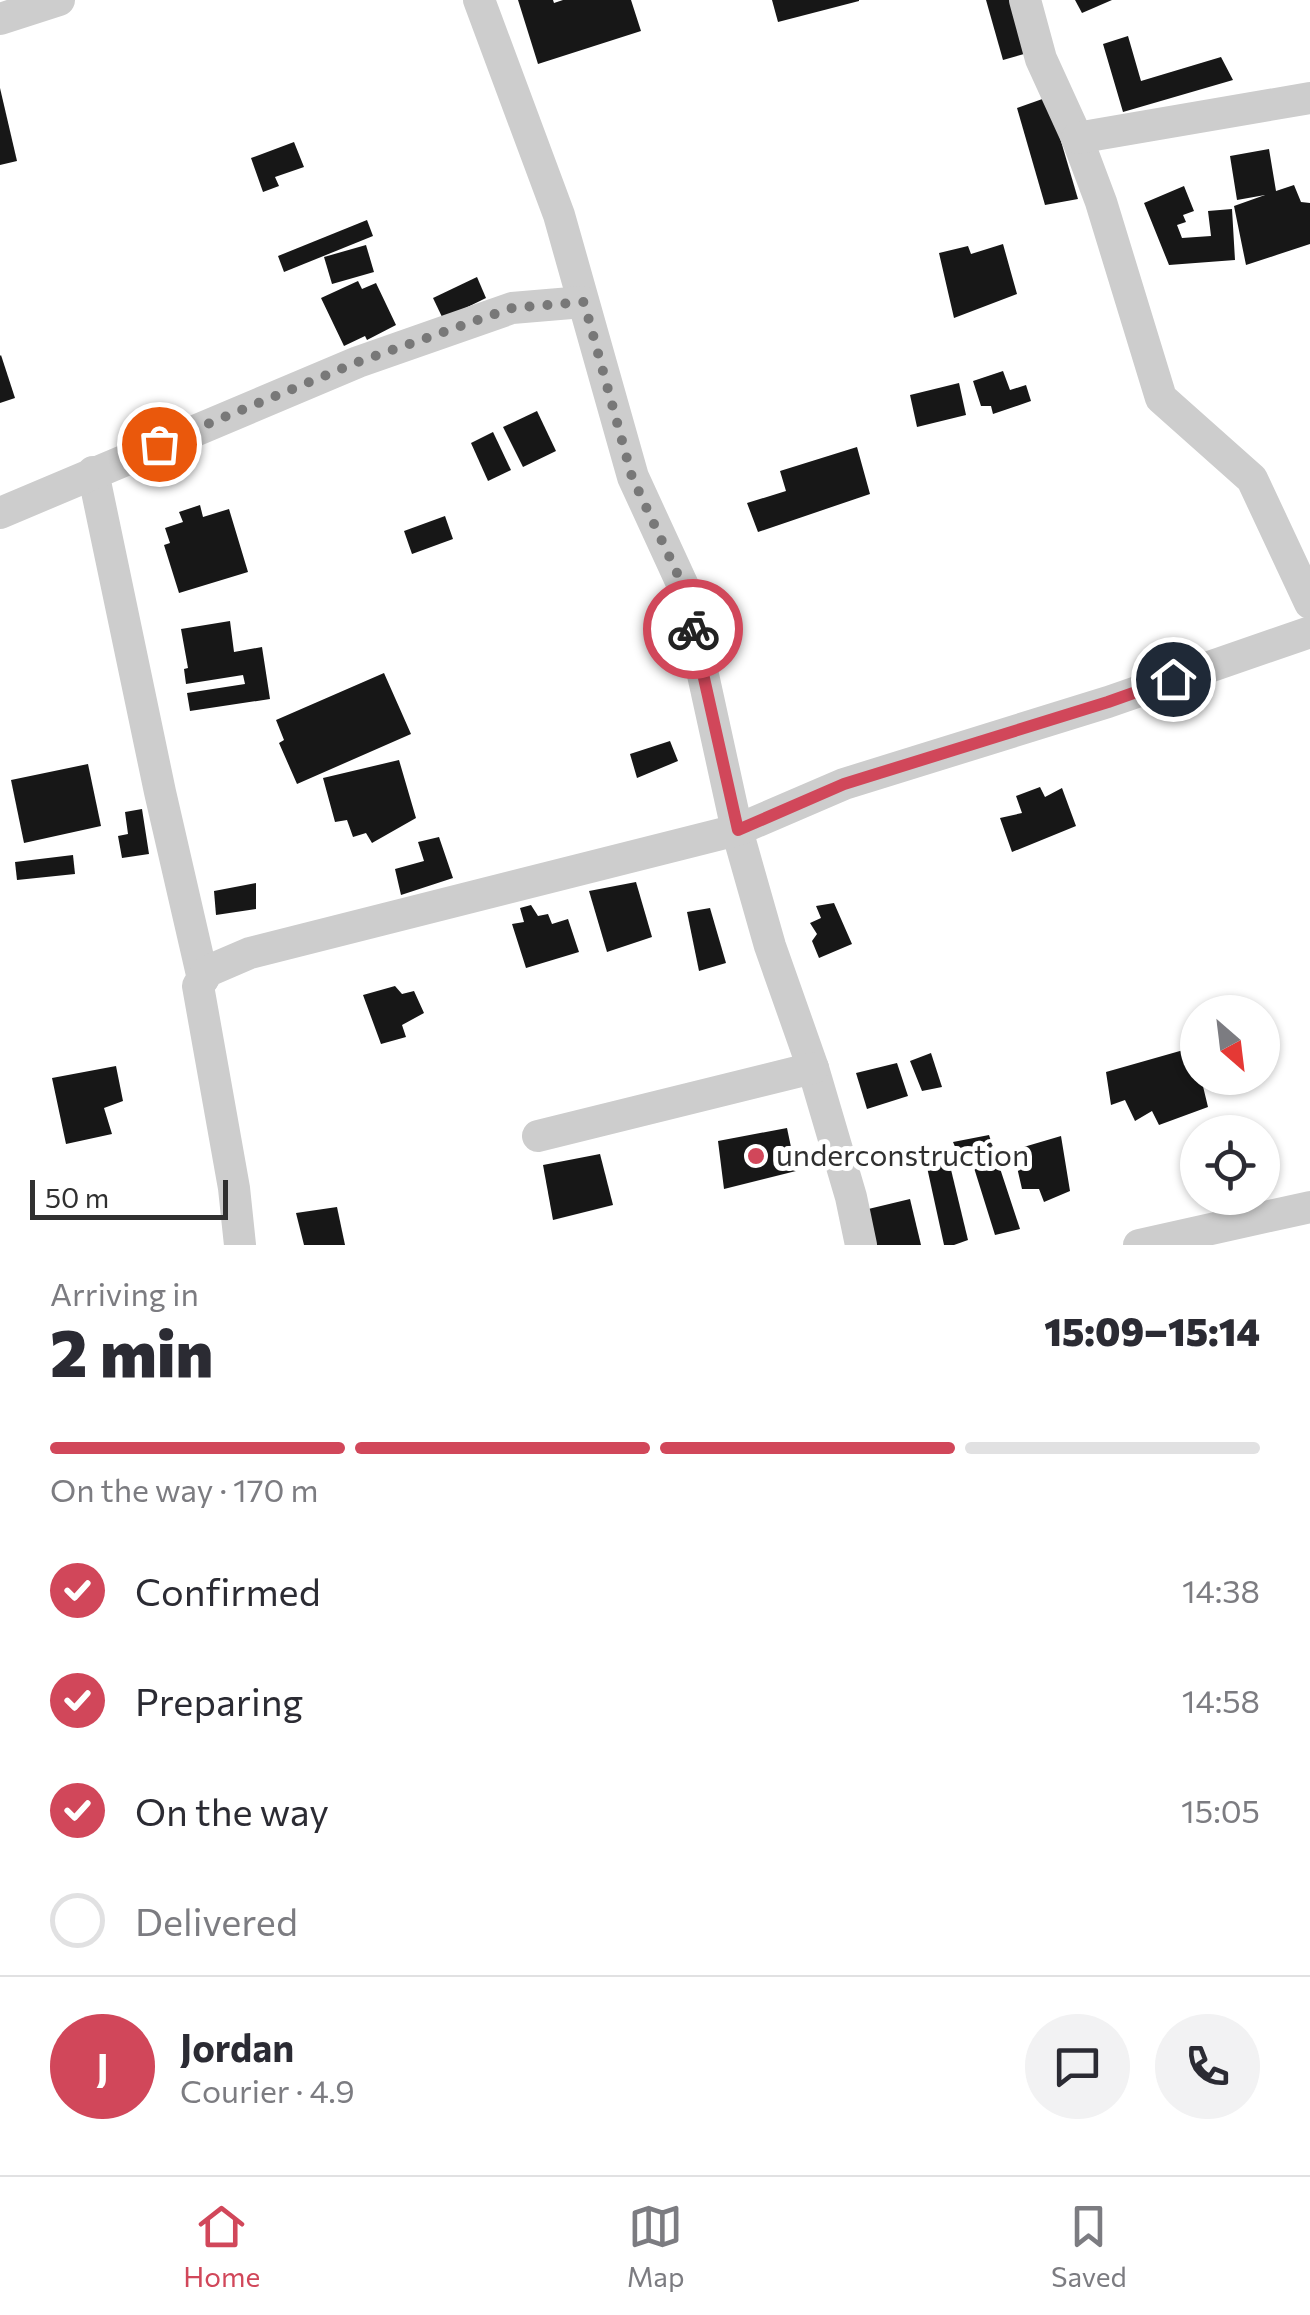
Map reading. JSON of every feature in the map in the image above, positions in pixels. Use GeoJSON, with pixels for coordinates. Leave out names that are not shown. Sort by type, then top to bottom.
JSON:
{"type":"FeatureCollection","features":[{"type":"Feature","properties":{"kind":"street"},"geometry":{"type":"LineString","coordinates":[[0,18],[59,0]]}},
{"type":"Feature","properties":{"kind":"street"},"geometry":{"type":"LineString","coordinates":[[479,0],[559,216],[632,477],[684,588],[738,830],[770,946],[814,1068],[861,1245]]}},
{"type":"Feature","properties":{"kind":"street"},"geometry":{"type":"LineString","coordinates":[[1025,0],[1040,59],[1077,138],[1100,202],[1161,398],[1252,479],[1310,603]]}},
{"type":"Feature","properties":{"kind":"street"},"geometry":{"type":"LineString","coordinates":[[1077,138],[1310,98]]}},
{"type":"Feature","properties":{"kind":"street"},"geometry":{"type":"LineString","coordinates":[[0,512],[358,362],[512,308],[584,302]]}},
{"type":"Feature","properties":{"kind":"street"},"geometry":{"type":"LineString","coordinates":[[93,472],[203,979]]}},
{"type":"Feature","properties":{"kind":"street"},"geometry":{"type":"LineString","coordinates":[[240,1245],[234,1188],[198,986],[208,971],[250,953],[738,830],[844,784],[1108,702],[1310,632]]}},
{"type":"Feature","properties":{"kind":"street"},"geometry":{"type":"LineString","coordinates":[[538,1136],[814,1068]]}},
{"type":"Feature","properties":{"kind":"street"},"geometry":{"type":"LineString","coordinates":[[1138,1245],[1310,1206]]}},
{"type":"Feature","properties":{"kind":"building"},"geometry":{"type":"Polygon","coordinates":[[[518,0],[631,0],[641,31],[538,64],[518,0]]]}},
{"type":"Feature","properties":{"kind":"building"},"geometry":{"type":"Polygon","coordinates":[[[772,0],[859,0],[859,1],[778,22],[772,0]]]}},
{"type":"Feature","properties":{"kind":"building"},"geometry":{"type":"Polygon","coordinates":[[[986,0],[1018,0],[1031,52],[1003,60],[986,0]]]}},
{"type":"Feature","properties":{"kind":"building"},"geometry":{"type":"Polygon","coordinates":[[[1075,0],[1112,0],[1082,13],[1075,0]]]}},
{"type":"Feature","properties":{"kind":"building"},"geometry":{"type":"Polygon","coordinates":[[[1128,36],[1141,81],[1221,57],[1233,80],[1123,112],[1103,44],[1128,36]]]}},
{"type":"Feature","properties":{"kind":"building"},"geometry":{"type":"Polygon","coordinates":[[[0,88],[17,161],[0,165],[0,88]]]}},
{"type":"Feature","properties":{"kind":"building"},"geometry":{"type":"Polygon","coordinates":[[[1048,97],[1078,199],[1045,205],[1017,108],[1048,97]]]}},
{"type":"Feature","properties":{"kind":"building"},"geometry":{"type":"Polygon","coordinates":[[[294,142],[304,167],[275,177],[279,186],[263,192],[251,158],[294,142]]]}},
{"type":"Feature","properties":{"kind":"building"},"geometry":{"type":"Polygon","coordinates":[[[1269,149],[1276,191],[1294,185],[1301,202],[1310,203],[1310,244],[1246,265],[1234,206],[1265,195],[1237,200],[1230,156],[1269,149]]]}},
{"type":"Feature","properties":{"kind":"building"},"geometry":{"type":"Polygon","coordinates":[[[1184,186],[1194,211],[1183,215],[1186,222],[1177,225],[1182,238],[1211,236],[1208,211],[1232,209],[1235,260],[1169,265],[1144,203],[1184,186]]]}},
{"type":"Feature","properties":{"kind":"building"},"geometry":{"type":"Polygon","coordinates":[[[367,220],[373,236],[284,272],[278,256],[367,220]]]}},
{"type":"Feature","properties":{"kind":"building"},"geometry":{"type":"Polygon","coordinates":[[[1003,244],[1017,294],[954,318],[939,253],[968,246],[971,254],[1003,244]]]}},
{"type":"Feature","properties":{"kind":"building"},"geometry":{"type":"Polygon","coordinates":[[[366,245],[374,272],[332,284],[324,257],[366,245]]]}},
{"type":"Feature","properties":{"kind":"building"},"geometry":{"type":"Polygon","coordinates":[[[477,277],[486,298],[443,319],[433,298],[477,277]]]}},
{"type":"Feature","properties":{"kind":"building"},"geometry":{"type":"Polygon","coordinates":[[[358,281],[362,289],[376,283],[396,325],[367,340],[365,336],[344,346],[321,298],[358,281]]]}},
{"type":"Feature","properties":{"kind":"building"},"geometry":{"type":"Polygon","coordinates":[[[0,356],[15,398],[0,403],[0,356]]]}},
{"type":"Feature","properties":{"kind":"building"},"geometry":{"type":"Polygon","coordinates":[[[1003,371],[1010,390],[1026,385],[1031,401],[993,414],[991,406],[981,406],[973,381],[1003,371]]]}},
{"type":"Feature","properties":{"kind":"building"},"geometry":{"type":"Polygon","coordinates":[[[959,383],[966,415],[917,427],[910,395],[959,383]]]}},
{"type":"Feature","properties":{"kind":"building"},"geometry":{"type":"Polygon","coordinates":[[[537,411],[556,451],[523,467],[503,427],[537,411]]]}},
{"type":"Feature","properties":{"kind":"building"},"geometry":{"type":"Polygon","coordinates":[[[493,432],[511,470],[488,481],[471,443],[493,432]]]}},
{"type":"Feature","properties":{"kind":"building"},"geometry":{"type":"Polygon","coordinates":[[[857,447],[870,494],[758,532],[747,503],[786,491],[780,471],[857,447]]]}},
{"type":"Feature","properties":{"kind":"building"},"geometry":{"type":"Polygon","coordinates":[[[200,505],[203,517],[229,509],[248,572],[179,593],[164,545],[170,543],[165,528],[183,522],[179,512],[200,505]]]}},
{"type":"Feature","properties":{"kind":"building"},"geometry":{"type":"Polygon","coordinates":[[[445,516],[453,539],[412,554],[404,531],[445,516]]]}},
{"type":"Feature","properties":{"kind":"building"},"geometry":{"type":"Polygon","coordinates":[[[230,621],[234,652],[262,647],[270,699],[190,711],[187,693],[245,684],[243,675],[186,684],[184,669],[188,668],[181,629],[230,621]]]}},
{"type":"Feature","properties":{"kind":"building"},"geometry":{"type":"Polygon","coordinates":[[[384,673],[411,734],[297,784],[279,743],[284,740],[276,720],[384,673]]]}},
{"type":"Feature","properties":{"kind":"building"},"geometry":{"type":"Polygon","coordinates":[[[670,741],[678,761],[637,778],[630,754],[670,741]]]}},
{"type":"Feature","properties":{"kind":"building"},"geometry":{"type":"Polygon","coordinates":[[[399,760],[416,818],[372,843],[366,833],[353,837],[347,820],[335,822],[323,778],[399,760]]]}},
{"type":"Feature","properties":{"kind":"building"},"geometry":{"type":"Polygon","coordinates":[[[88,764],[101,826],[24,843],[11,780],[88,764]]]}},
{"type":"Feature","properties":{"kind":"building"},"geometry":{"type":"Polygon","coordinates":[[[1040,787],[1045,797],[1062,788],[1076,826],[1012,852],[1000,818],[1022,813],[1016,796],[1040,787]]]}},
{"type":"Feature","properties":{"kind":"building"},"geometry":{"type":"Polygon","coordinates":[[[142,809],[149,854],[122,858],[118,836],[128,834],[125,812],[142,809]]]}},
{"type":"Feature","properties":{"kind":"building"},"geometry":{"type":"Polygon","coordinates":[[[439,837],[453,878],[401,895],[395,869],[424,861],[418,842],[439,837]]]}},
{"type":"Feature","properties":{"kind":"building"},"geometry":{"type":"Polygon","coordinates":[[[73,855],[75,874],[17,880],[15,862],[73,855]]]}},
{"type":"Feature","properties":{"kind":"building"},"geometry":{"type":"Polygon","coordinates":[[[636,882],[652,937],[607,952],[589,891],[636,882]]]}},
{"type":"Feature","properties":{"kind":"building"},"geometry":{"type":"Polygon","coordinates":[[[256,883],[256,909],[216,915],[214,891],[256,883]]]}},
{"type":"Feature","properties":{"kind":"building"},"geometry":{"type":"Polygon","coordinates":[[[834,903],[852,944],[819,958],[812,941],[817,934],[810,923],[821,918],[816,906],[834,903]]]}},
{"type":"Feature","properties":{"kind":"building"},"geometry":{"type":"Polygon","coordinates":[[[531,905],[538,916],[548,914],[552,924],[568,919],[579,952],[526,968],[512,924],[524,922],[520,908],[531,905]]]}},
{"type":"Feature","properties":{"kind":"building"},"geometry":{"type":"Polygon","coordinates":[[[710,908],[726,963],[699,971],[687,912],[710,908]]]}},
{"type":"Feature","properties":{"kind":"building"},"geometry":{"type":"Polygon","coordinates":[[[395,986],[402,994],[414,991],[424,1013],[402,1025],[406,1037],[381,1044],[363,995],[395,986]]]}},
{"type":"Feature","properties":{"kind":"building"},"geometry":{"type":"Polygon","coordinates":[[[1180,1051],[1180,1095],[1205,1095],[1208,1107],[1159,1125],[1152,1111],[1135,1121],[1125,1100],[1111,1105],[1106,1072],[1180,1051]]]}},
{"type":"Feature","properties":{"kind":"building"},"geometry":{"type":"Polygon","coordinates":[[[931,1053],[942,1087],[922,1091],[910,1061],[931,1053]]]}},
{"type":"Feature","properties":{"kind":"building"},"geometry":{"type":"Polygon","coordinates":[[[897,1063],[908,1096],[867,1109],[856,1073],[897,1063]]]}},
{"type":"Feature","properties":{"kind":"building"},"geometry":{"type":"Polygon","coordinates":[[[116,1066],[123,1101],[104,1108],[112,1134],[66,1144],[52,1078],[116,1066]]]}},
{"type":"Feature","properties":{"kind":"building","name":"underconstruction"},"geometry":{"type":"Polygon","coordinates":[[[787,1128],[796,1171],[724,1189],[718,1141],[787,1128]]]}},
{"type":"Feature","properties":{"kind":"building"},"geometry":{"type":"Polygon","coordinates":[[[989,1135],[1020,1229],[995,1235],[970,1155],[959,1156],[953,1142],[989,1135]]]}},
{"type":"Feature","properties":{"kind":"building"},"geometry":{"type":"Polygon","coordinates":[[[1061,1136],[1070,1191],[1044,1202],[1039,1189],[1022,1189],[1013,1150],[1061,1136]]]}},
{"type":"Feature","properties":{"kind":"building"},"geometry":{"type":"Polygon","coordinates":[[[923,1149],[946,1149],[968,1240],[944,1245],[923,1149]]]}},
{"type":"Feature","properties":{"kind":"building"},"geometry":{"type":"Polygon","coordinates":[[[600,1154],[613,1205],[553,1220],[543,1165],[600,1154]]]}},
{"type":"Feature","properties":{"kind":"building"},"geometry":{"type":"Polygon","coordinates":[[[910,1199],[921,1245],[870,1245],[860,1211],[910,1199]]]}},
{"type":"Feature","properties":{"kind":"building"},"geometry":{"type":"Polygon","coordinates":[[[337,1207],[345,1245],[304,1245],[296,1213],[337,1207]]]}},
{"type":"Feature","properties":{"kind":"way so far"},"geometry":{"type":"LineString","coordinates":[[159,444],[358,362],[512,308],[584,302],[632,477],[684,588],[693,629]]}},
{"type":"Feature","properties":{"kind":"place","name":"underconstruction"},"geometry":{"type":"Point","coordinates":[756,1156]}},
{"type":"Feature","properties":{"kind":"route"},"geometry":{"type":"LineString","coordinates":[[693,629],[738,830],[844,784],[1173,679]]}}]}
